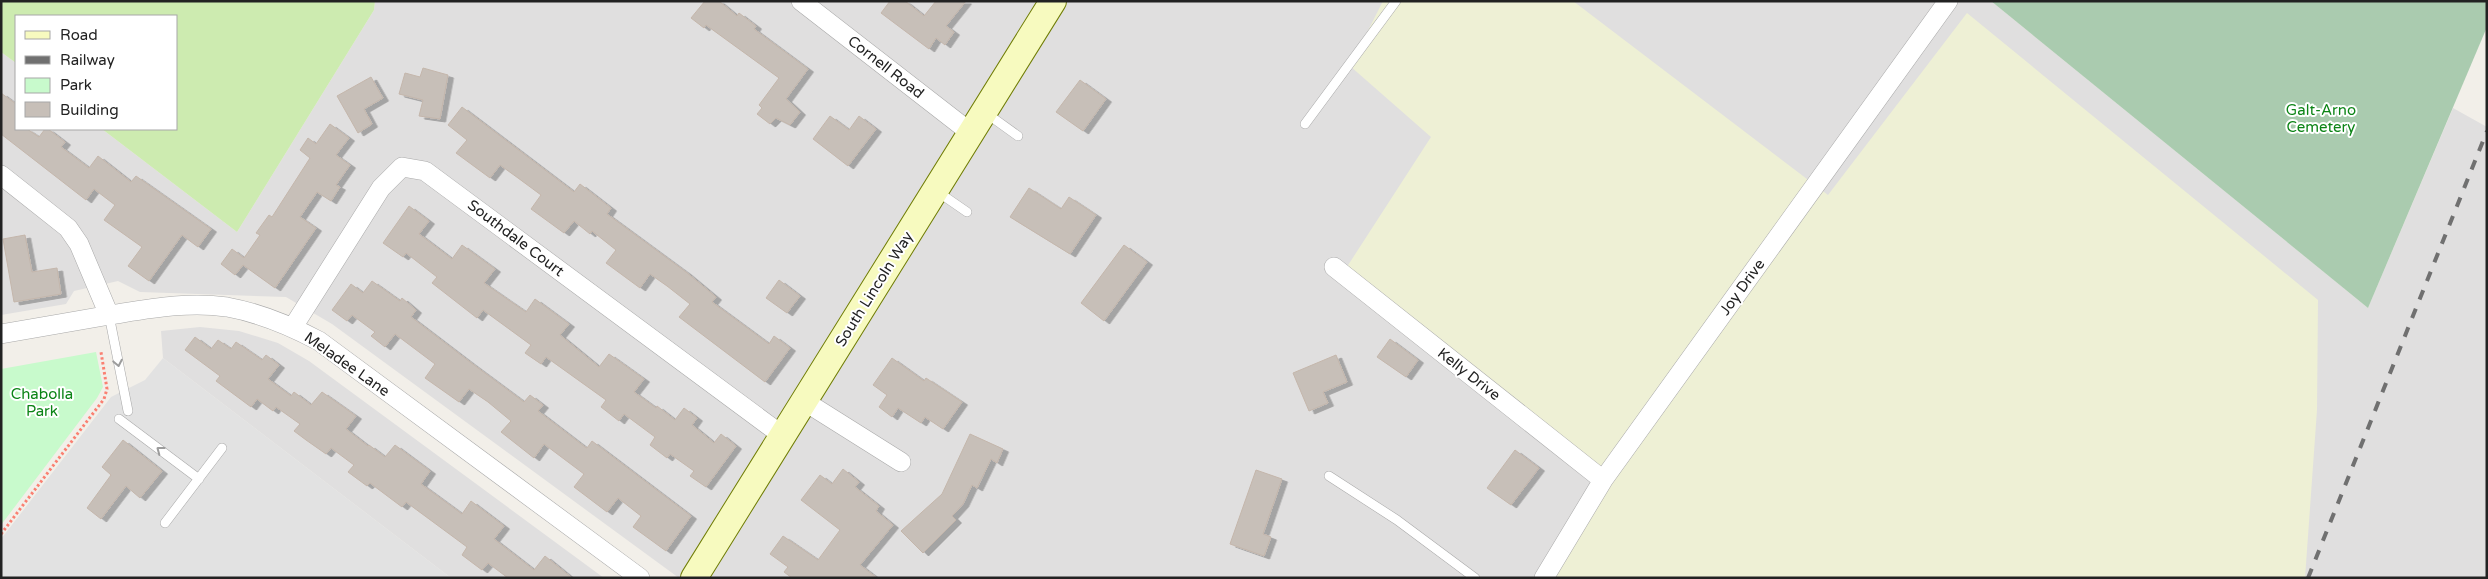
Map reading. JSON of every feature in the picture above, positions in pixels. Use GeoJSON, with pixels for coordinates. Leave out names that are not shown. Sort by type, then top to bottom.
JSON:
{"type":"FeatureCollection","features":[{"type":"Feature","properties":{"kind":"main road","name":"South Lincoln Way"},"geometry":{"type":"LineString","coordinates":[[694,578],[1053,1]]}},
{"type":"Feature","properties":{"kind":"street","name":"Cornell Road"},"geometry":{"type":"LineString","coordinates":[[801,1],[978,122]]}},
{"type":"Feature","properties":{"kind":"street","name":"Joy Drive"},"geometry":{"type":"LineString","coordinates":[[1544,578],[1603,480],[1947,1]]}},
{"type":"Feature","properties":{"kind":"street","name":"Southdale Court"},"geometry":{"type":"LineString","coordinates":[[293,327],[381,188],[402,167],[425,171],[783,436]]}},
{"type":"Feature","properties":{"kind":"street"},"geometry":{"type":"LineString","coordinates":[[1,175],[68,228],[79,244],[109,315]]}},
{"type":"Feature","properties":{"kind":"street","name":"Kelly Drive"},"geometry":{"type":"LineString","coordinates":[[1334,267],[1603,480]]}},
{"type":"Feature","properties":{"kind":"street","name":"Meladee Lane"},"geometry":{"type":"LineString","coordinates":[[1,334],[163,306],[196,304],[226,307],[258,314],[293,327],[318,341],[640,578]]}},
{"type":"Feature","properties":{"kind":"street"},"geometry":{"type":"LineString","coordinates":[[804,401],[901,462]]}},
{"type":"Feature","properties":{"kind":"lane"},"geometry":{"type":"LineString","coordinates":[[1305,124],[1396,1]]}},
{"type":"Feature","properties":{"kind":"lane"},"geometry":{"type":"LineString","coordinates":[[978,122],[1018,136]]}},
{"type":"Feature","properties":{"kind":"lane"},"geometry":{"type":"LineString","coordinates":[[935,190],[967,212]]}},
{"type":"Feature","properties":{"kind":"lane"},"geometry":{"type":"LineString","coordinates":[[109,315],[128,411]]}},
{"type":"Feature","properties":{"kind":"lane"},"geometry":{"type":"LineString","coordinates":[[118,419],[199,479]]}},
{"type":"Feature","properties":{"kind":"lane"},"geometry":{"type":"LineString","coordinates":[[164,523],[222,448]]}},
{"type":"Feature","properties":{"kind":"lane"},"geometry":{"type":"LineString","coordinates":[[1329,476],[1397,520],[1475,578]]}},
{"type":"Feature","properties":{"kind":"path"},"geometry":{"type":"LineString","coordinates":[[1,534],[104,399],[107,389],[101,352]]}},
{"type":"Feature","properties":{"kind":"shaded area"},"geometry":{"type":"Polygon","coordinates":[[[375,1],[1991,1],[2368,308],[2453,108],[2487,127],[2487,578],[679,578],[332,324],[286,297],[140,292],[118,281],[74,291],[66,304],[1,315],[1,52],[15,62],[15,130],[103,130],[237,232],[374,10],[375,1]]]}},
{"type":"Feature","properties":{"kind":"shaded area"},"geometry":{"type":"Polygon","coordinates":[[[200,327],[239,331],[278,343],[309,361],[604,578],[451,578],[163,358],[161,331],[200,327]]]}},
{"type":"Feature","properties":{"kind":"shaded area"},"geometry":{"type":"Polygon","coordinates":[[[163,358],[451,578],[1,578],[1,539],[111,397],[145,380],[163,358]]]}},
{"type":"Feature","properties":{"kind":"green space"},"geometry":{"type":"Polygon","coordinates":[[[1,1],[375,1],[374,10],[237,232],[103,130],[178,130],[178,15],[15,15],[15,62],[1,52],[1,1]]]}},
{"type":"Feature","properties":{"kind":"green space"},"geometry":{"type":"Polygon","coordinates":[[[1383,1],[1573,1],[1828,195],[1967,13],[2318,300],[2317,410],[2305,578],[1542,578],[1609,486],[1343,273],[1431,137],[1350,66],[1383,1]]]}},
{"type":"Feature","properties":{"kind":"green space","name":"Galt-Arno Cemetery"},"geometry":{"type":"Polygon","coordinates":[[[1991,1],[2487,1],[2487,27],[2368,308],[1991,1]]]}},
{"type":"Feature","properties":{"kind":"green space","name":"Chabolla Park"},"geometry":{"type":"Polygon","coordinates":[[[96,352],[103,387],[97,398],[1,525],[1,369],[96,352]]]}},
{"type":"Feature","properties":{"kind":"building"},"geometry":{"type":"Polygon","coordinates":[[[705,1],[719,1],[737,16],[739,13],[756,26],[754,29],[808,69],[786,99],[800,112],[790,125],[776,118],[770,124],[757,114],[762,108],[759,105],[779,78],[706,25],[704,28],[691,18],[705,1]]]}},
{"type":"Feature","properties":{"kind":"building"},"geometry":{"type":"Polygon","coordinates":[[[890,1],[905,1],[924,16],[936,1],[966,1],[946,26],[954,32],[945,45],[936,38],[929,49],[881,13],[890,1]]]}},
{"type":"Feature","properties":{"kind":"building"},"geometry":{"type":"Polygon","coordinates":[[[423,68],[448,75],[440,119],[419,116],[423,100],[399,94],[405,73],[420,77],[423,68]]]}},
{"type":"Feature","properties":{"kind":"building"},"geometry":{"type":"Polygon","coordinates":[[[371,77],[383,98],[364,109],[372,124],[358,133],[337,96],[371,77]]]}},
{"type":"Feature","properties":{"kind":"building"},"geometry":{"type":"Polygon","coordinates":[[[1080,80],[1106,99],[1083,131],[1056,112],[1080,80]]]}},
{"type":"Feature","properties":{"kind":"building"},"geometry":{"type":"Polygon","coordinates":[[[1,93],[15,103],[15,130],[28,130],[39,137],[44,130],[49,130],[65,142],[61,147],[89,168],[98,156],[131,182],[136,176],[211,229],[198,247],[182,235],[149,281],[128,266],[142,247],[104,220],[115,205],[94,189],[86,200],[1,134],[1,93]]]}},
{"type":"Feature","properties":{"kind":"building"},"geometry":{"type":"Polygon","coordinates":[[[462,107],[574,192],[580,184],[611,208],[607,214],[686,272],[716,297],[712,302],[769,344],[774,336],[790,348],[765,382],[679,317],[690,304],[667,286],[650,274],[640,288],[606,263],[616,250],[592,231],[590,234],[574,221],[564,233],[531,209],[541,195],[500,165],[490,178],[456,153],[467,140],[448,125],[462,107]]]}},
{"type":"Feature","properties":{"kind":"building"},"geometry":{"type":"Polygon","coordinates":[[[830,116],[849,130],[859,116],[876,129],[848,166],[813,139],[830,116]]]}},
{"type":"Feature","properties":{"kind":"building"},"geometry":{"type":"Polygon","coordinates":[[[330,124],[349,138],[336,155],[350,165],[336,185],[340,187],[331,201],[317,192],[300,217],[316,228],[275,288],[243,265],[235,275],[221,264],[232,249],[244,258],[260,235],[256,233],[269,215],[272,217],[310,158],[300,150],[308,138],[316,144],[330,124]]]}},
{"type":"Feature","properties":{"kind":"building"},"geometry":{"type":"Polygon","coordinates":[[[1029,188],[1061,209],[1069,197],[1096,215],[1070,254],[1010,217],[1029,188]]]}},
{"type":"Feature","properties":{"kind":"building"},"geometry":{"type":"Polygon","coordinates":[[[409,206],[429,221],[419,234],[452,259],[462,245],[495,269],[484,283],[526,312],[535,299],[569,324],[560,335],[599,367],[609,354],[644,379],[634,392],[656,408],[657,406],[675,420],[684,408],[697,418],[692,425],[714,443],[721,434],[736,446],[706,487],[690,476],[694,471],[670,454],[667,458],[650,445],[655,437],[624,414],[619,421],[601,407],[606,400],[546,357],[541,364],[525,353],[531,345],[483,310],[477,318],[432,283],[437,277],[406,253],[403,257],[383,243],[409,206]]]}},
{"type":"Feature","properties":{"kind":"building"},"geometry":{"type":"Polygon","coordinates":[[[25,235],[32,272],[57,268],[61,294],[14,302],[3,239],[25,235]]]}},
{"type":"Feature","properties":{"kind":"building"},"geometry":{"type":"Polygon","coordinates":[[[1124,245],[1147,262],[1104,321],[1081,303],[1124,245]]]}},
{"type":"Feature","properties":{"kind":"building"},"geometry":{"type":"Polygon","coordinates":[[[779,280],[800,296],[787,313],[766,298],[779,280]]]}},
{"type":"Feature","properties":{"kind":"building"},"geometry":{"type":"Polygon","coordinates":[[[372,281],[400,301],[402,298],[416,310],[411,317],[524,402],[530,395],[543,405],[538,411],[585,447],[587,448],[592,441],[691,516],[666,551],[633,527],[641,516],[618,498],[607,512],[574,487],[584,474],[544,444],[534,458],[501,432],[511,421],[488,402],[469,389],[459,402],[425,378],[435,364],[395,334],[385,347],[371,336],[375,332],[352,315],[347,321],[332,310],[351,284],[363,293],[372,281]]]}},
{"type":"Feature","properties":{"kind":"building"},"geometry":{"type":"Polygon","coordinates":[[[195,337],[211,349],[218,340],[231,349],[236,342],[262,360],[266,355],[279,365],[268,379],[291,396],[294,392],[311,405],[322,392],[356,416],[346,429],[368,446],[385,457],[395,445],[430,471],[421,484],[462,514],[471,501],[504,526],[494,539],[534,570],[545,556],[572,578],[508,578],[488,563],[482,570],[462,555],[467,547],[406,502],[402,507],[370,483],[367,486],[348,472],[354,465],[331,448],[326,454],[294,431],[300,424],[276,407],[273,411],[257,399],[251,407],[216,381],[220,376],[185,350],[195,337]]]}},
{"type":"Feature","properties":{"kind":"building"},"geometry":{"type":"Polygon","coordinates":[[[1390,339],[1418,360],[1406,377],[1377,357],[1390,339]]]}},
{"type":"Feature","properties":{"kind":"building"},"geometry":{"type":"Polygon","coordinates":[[[1336,355],[1347,382],[1323,392],[1328,403],[1309,411],[1293,373],[1336,355]]]}},
{"type":"Feature","properties":{"kind":"building"},"geometry":{"type":"Polygon","coordinates":[[[892,358],[924,381],[926,378],[962,402],[943,429],[925,417],[921,423],[898,408],[892,417],[879,407],[887,395],[873,385],[892,358]]]}},
{"type":"Feature","properties":{"kind":"building"},"geometry":{"type":"Polygon","coordinates":[[[970,434],[1003,449],[997,463],[991,459],[977,488],[972,485],[963,504],[952,516],[956,520],[923,553],[901,531],[942,494],[970,434]]]}},
{"type":"Feature","properties":{"kind":"building"},"geometry":{"type":"Polygon","coordinates":[[[123,440],[162,471],[140,498],[126,486],[101,519],[87,508],[111,475],[102,467],[123,440]]]}},
{"type":"Feature","properties":{"kind":"building"},"geometry":{"type":"Polygon","coordinates":[[[1515,450],[1539,468],[1511,505],[1487,488],[1515,450]]]}},
{"type":"Feature","properties":{"kind":"building"},"geometry":{"type":"Polygon","coordinates":[[[843,469],[859,482],[855,487],[879,506],[876,511],[893,525],[860,565],[877,578],[792,578],[784,572],[788,567],[770,554],[783,536],[818,560],[840,530],[801,500],[820,475],[832,484],[843,469]]]}},
{"type":"Feature","properties":{"kind":"building"},"geometry":{"type":"Polygon","coordinates":[[[1256,470],[1282,479],[1263,534],[1271,537],[1264,556],[1230,544],[1256,470]]]}},
{"type":"Feature","properties":{"kind":"railway"},"geometry":{"type":"LineString","coordinates":[[2308,578],[2487,131]]}}]}
